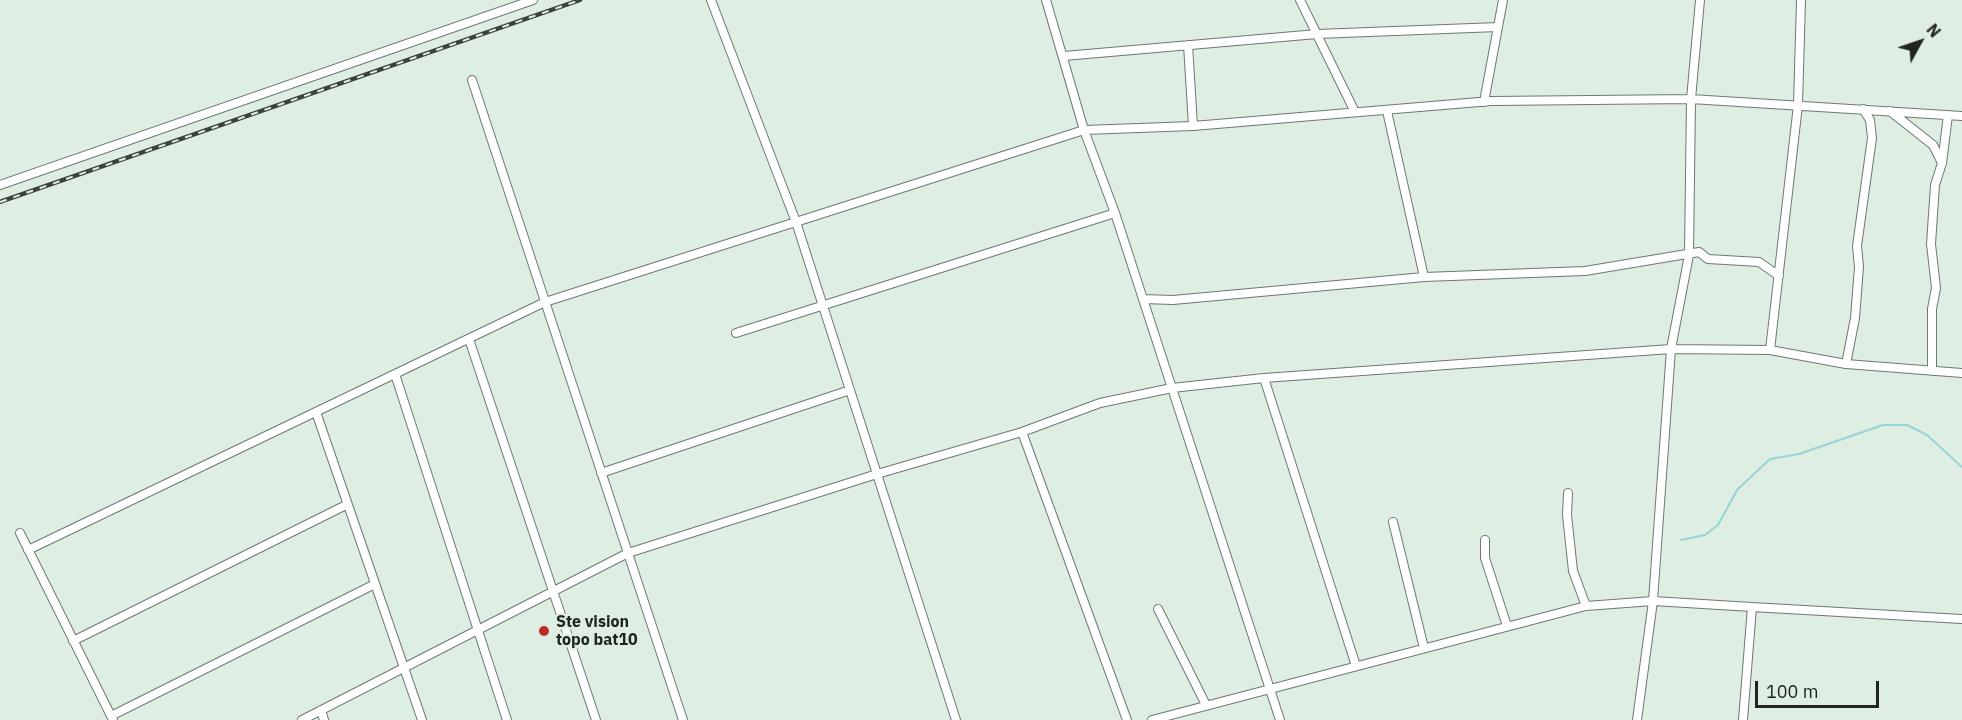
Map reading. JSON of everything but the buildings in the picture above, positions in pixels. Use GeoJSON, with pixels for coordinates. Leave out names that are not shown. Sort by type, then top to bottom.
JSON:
{"type":"FeatureCollection","features":[{"type":"Feature","properties":{"kind":"street"},"geometry":{"type":"LineString","coordinates":[[0,185],[533,0]]}},
{"type":"Feature","properties":{"kind":"street"},"geometry":{"type":"LineString","coordinates":[[711,0],[796,222],[956,720]]}},
{"type":"Feature","properties":{"kind":"street"},"geometry":{"type":"LineString","coordinates":[[1046,0],[1084,130],[1115,213],[1280,720]]}},
{"type":"Feature","properties":{"kind":"street"},"geometry":{"type":"LineString","coordinates":[[1300,0],[1355,112]]}},
{"type":"Feature","properties":{"kind":"street"},"geometry":{"type":"LineString","coordinates":[[1484,102],[1503,0]]}},
{"type":"Feature","properties":{"kind":"street"},"geometry":{"type":"LineString","coordinates":[[1637,720],[1653,601],[1671,349],[1689,255],[1691,99],[1700,0]]}},
{"type":"Feature","properties":{"kind":"street"},"geometry":{"type":"LineString","coordinates":[[1770,350],[1798,105],[1801,0]]}},
{"type":"Feature","properties":{"kind":"street"},"geometry":{"type":"LineString","coordinates":[[1064,56],[1317,34],[1498,27]]}},
{"type":"Feature","properties":{"kind":"street"},"geometry":{"type":"LineString","coordinates":[[1188,45],[1192,126]]}},
{"type":"Feature","properties":{"kind":"street"},"geometry":{"type":"LineString","coordinates":[[472,80],[683,720]]}},
{"type":"Feature","properties":{"kind":"street"},"geometry":{"type":"LineString","coordinates":[[28,550],[545,302],[1084,130],[1192,126],[1484,102],[1691,99],[1962,116]]}},
{"type":"Feature","properties":{"kind":"street"},"geometry":{"type":"LineString","coordinates":[[1846,364],[1855,318],[1859,267],[1857,246],[1872,138],[1870,120],[1863,109]]}},
{"type":"Feature","properties":{"kind":"street"},"geometry":{"type":"LineString","coordinates":[[1387,111],[1424,277]]}},
{"type":"Feature","properties":{"kind":"street"},"geometry":{"type":"LineString","coordinates":[[1890,111],[1933,145],[1942,163]]}},
{"type":"Feature","properties":{"kind":"street"},"geometry":{"type":"LineString","coordinates":[[1932,371],[1932,309],[1936,288],[1931,244],[1935,185],[1942,163],[1948,115]]}},
{"type":"Feature","properties":{"kind":"street"},"geometry":{"type":"LineString","coordinates":[[736,333],[1115,213]]}},
{"type":"Feature","properties":{"kind":"street"},"geometry":{"type":"LineString","coordinates":[[1143,299],[1173,300],[1424,277],[1586,271],[1699,252],[1708,259],[1735,262],[1753,260],[1779,276]]}},
{"type":"Feature","properties":{"kind":"street"},"geometry":{"type":"LineString","coordinates":[[469,339],[596,720]]}},
{"type":"Feature","properties":{"kind":"street"},"geometry":{"type":"LineString","coordinates":[[302,720],[628,553],[877,474],[1022,432],[1100,403],[1172,388],[1264,378],[1671,349],[1770,350],[1846,364],[1962,373]]}},
{"type":"Feature","properties":{"kind":"street"},"geometry":{"type":"LineString","coordinates":[[395,374],[507,720]]}},
{"type":"Feature","properties":{"kind":"street"},"geometry":{"type":"LineString","coordinates":[[1264,378],[1356,666]]}},
{"type":"Feature","properties":{"kind":"street"},"geometry":{"type":"LineString","coordinates":[[602,473],[850,390]]}},
{"type":"Feature","properties":{"kind":"street"},"geometry":{"type":"LineString","coordinates":[[316,412],[373,585],[405,666],[422,720]]}},
{"type":"Feature","properties":{"kind":"street"},"geometry":{"type":"LineString","coordinates":[[1022,432],[1127,720]]}},
{"type":"Feature","properties":{"kind":"street"},"geometry":{"type":"LineString","coordinates":[[1568,493],[1567,515],[1573,571],[1586,606]]}},
{"type":"Feature","properties":{"kind":"street"},"geometry":{"type":"LineString","coordinates":[[74,640],[346,505]]}},
{"type":"Feature","properties":{"kind":"street"},"geometry":{"type":"LineString","coordinates":[[1393,522],[1424,648]]}},
{"type":"Feature","properties":{"kind":"street"},"geometry":{"type":"LineString","coordinates":[[20,533],[112,718],[373,585]]}},
{"type":"Feature","properties":{"kind":"street"},"geometry":{"type":"LineString","coordinates":[[1485,540],[1485,558],[1508,626]]}},
{"type":"Feature","properties":{"kind":"street"},"geometry":{"type":"LineString","coordinates":[[1152,720],[1586,606],[1653,601],[1962,619]]}},
{"type":"Feature","properties":{"kind":"street"},"geometry":{"type":"LineString","coordinates":[[1743,720],[1752,607]]}},
{"type":"Feature","properties":{"kind":"street"},"geometry":{"type":"LineString","coordinates":[[1158,609],[1206,705]]}},
{"type":"Feature","properties":{"kind":"street"},"geometry":{"type":"LineString","coordinates":[[321,710],[324,720]]}},
{"type":"Feature","properties":{"kind":"waterway"},"geometry":{"type":"LineString","coordinates":[[1681,540],[1705,535],[1718,525],[1737,490],[1770,459],[1799,454],[1883,425],[1907,425],[1927,435],[1962,467]]}},
{"type":"Feature","properties":{"kind":"railway"},"geometry":{"type":"LineString","coordinates":[[0,202],[580,0]]}},
{"type":"Feature","properties":{"kind":"place","name":"Ste vision topo bat10"},"geometry":{"type":"Point","coordinates":[544,631]}}]}
